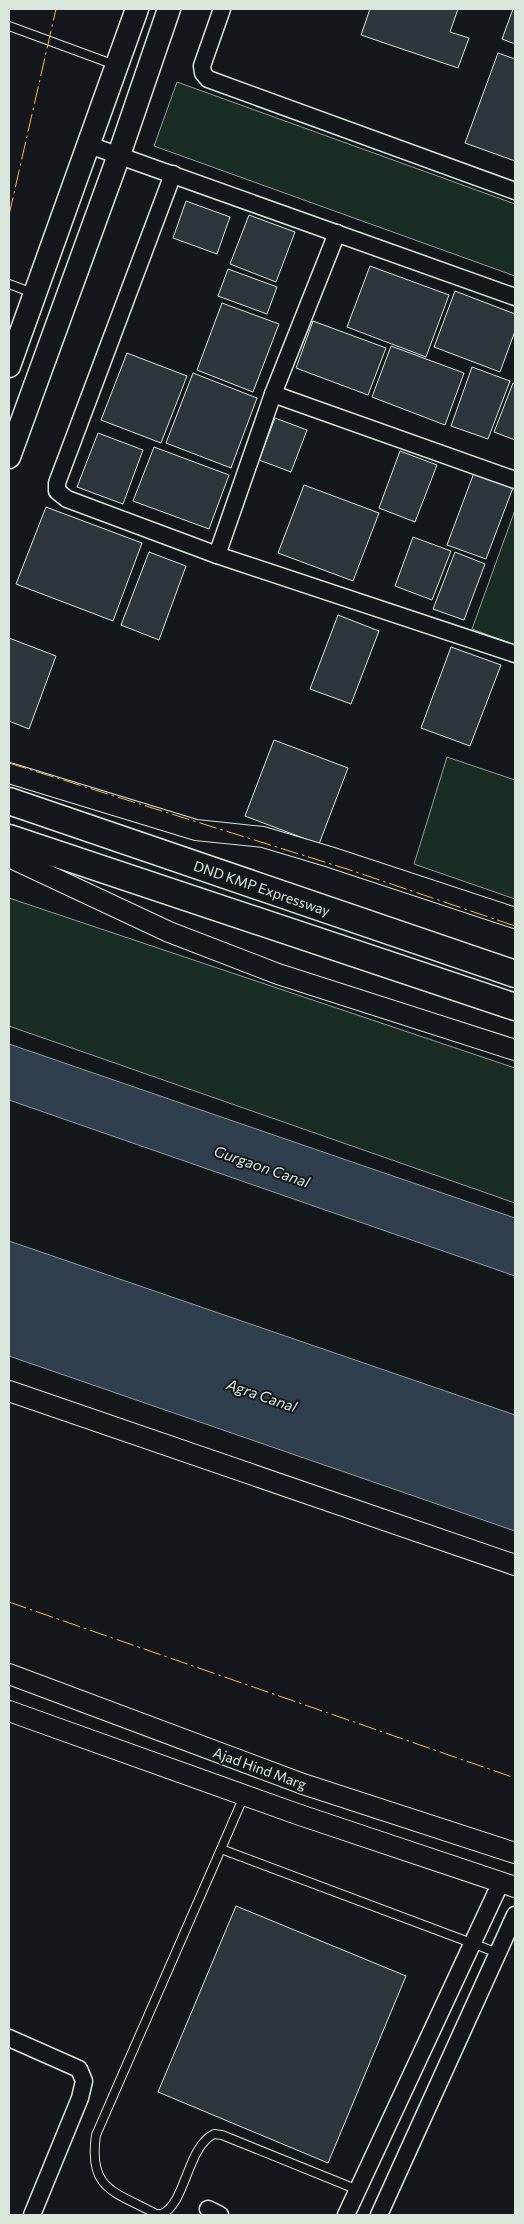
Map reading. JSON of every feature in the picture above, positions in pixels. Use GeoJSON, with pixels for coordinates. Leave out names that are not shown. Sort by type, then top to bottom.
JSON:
{"type":"FeatureCollection","features":[{"type":"Feature","properties":{"kind":"highway","name":"DND KMP Expressway"},"geometry":{"type":"LineString","coordinates":[[9,801],[515,974]]}},
{"type":"Feature","properties":{"kind":"highway"},"geometry":{"type":"LineString","coordinates":[[9,838],[515,1007]]}},
{"type":"Feature","properties":{"kind":"main road"},"geometry":{"type":"LineString","coordinates":[[9,366],[137,9]]}},
{"type":"Feature","properties":{"kind":"main road"},"geometry":{"type":"LineString","coordinates":[[9,457],[119,155],[169,9]]}},
{"type":"Feature","properties":{"kind":"street"},"geometry":{"type":"LineString","coordinates":[[222,9],[202,66],[208,79],[515,191]]}},
{"type":"Feature","properties":{"kind":"street"},"geometry":{"type":"LineString","coordinates":[[89,145],[515,297]]}},
{"type":"Feature","properties":{"kind":"street"},"geometry":{"type":"LineString","coordinates":[[173,174],[57,483],[57,490],[67,499],[217,555],[515,654]]}},
{"type":"Feature","properties":{"kind":"street"},"geometry":{"type":"LineString","coordinates":[[217,555],[273,394],[337,233]]}},
{"type":"Feature","properties":{"kind":"street"},"geometry":{"type":"LineString","coordinates":[[273,394],[515,480]]}},
{"type":"Feature","properties":{"kind":"street"},"geometry":{"type":"LineString","coordinates":[[9,773],[196,830],[263,837],[515,918]]}},
{"type":"Feature","properties":{"kind":"street"},"geometry":{"type":"LineString","coordinates":[[9,857],[169,932],[278,974],[515,1050]]}},
{"type":"Feature","properties":{"kind":"street"},"geometry":{"type":"LineString","coordinates":[[9,1391],[515,1565]]}},
{"type":"Feature","properties":{"kind":"street","name":"Ajad Hind Marg"},"geometry":{"type":"LineString","coordinates":[[9,1674],[303,1784],[515,1853]]}},
{"type":"Feature","properties":{"kind":"street"},"geometry":{"type":"LineString","coordinates":[[9,1711],[244,1796],[508,1884],[472,1942],[346,2215]]}},
{"type":"Feature","properties":{"kind":"street"},"geometry":{"type":"LineString","coordinates":[[379,2215],[515,1915]]}},
{"type":"Feature","properties":{"kind":"street"},"geometry":{"type":"LineString","coordinates":[[9,2038],[79,2069],[84,2081],[80,2098],[32,2215]]}},
{"type":"Feature","properties":{"kind":"lane"},"geometry":{"type":"LineString","coordinates":[[9,26],[117,66]]}},
{"type":"Feature","properties":{"kind":"lane"},"geometry":{"type":"LineString","coordinates":[[9,284],[35,293]]}},
{"type":"Feature","properties":{"kind":"lane"},"geometry":{"type":"LineString","coordinates":[[244,1796],[99,2128],[94,2149],[94,2166],[106,2187],[156,2214],[162,2214],[171,2206],[201,2144],[206,2137],[214,2134],[222,2135],[358,2190]]}},
{"type":"Feature","properties":{"kind":"lane"},"geometry":{"type":"LineString","coordinates":[[221,1849],[498,1953]]}},
{"type":"Feature","properties":{"kind":"green space"},"geometry":{"type":"Polygon","coordinates":[[[177,82],[515,204],[515,276],[154,146],[177,82]]]}},
{"type":"Feature","properties":{"kind":"green space"},"geometry":{"type":"Polygon","coordinates":[[[515,510],[515,645],[472,629],[515,510]]]}},
{"type":"Feature","properties":{"kind":"green space"},"geometry":{"type":"Polygon","coordinates":[[[447,757],[515,780],[515,899],[414,864],[447,757]]]}},
{"type":"Feature","properties":{"kind":"green space"},"geometry":{"type":"Polygon","coordinates":[[[9,898],[515,1068],[515,1203],[9,1026],[9,898]]]}},
{"type":"Feature","properties":{"kind":"water","name":"Gurgaon Canal"},"geometry":{"type":"Polygon","coordinates":[[[9,1044],[515,1218],[515,1276],[9,1100],[9,1044]]]}},
{"type":"Feature","properties":{"kind":"water","name":"Agra Canal"},"geometry":{"type":"Polygon","coordinates":[[[9,1241],[515,1415],[515,1531],[9,1356],[9,1241]]]}},
{"type":"Feature","properties":{"kind":"building"},"geometry":{"type":"Polygon","coordinates":[[[370,9],[458,9],[450,32],[469,38],[458,68],[361,35],[370,9]]]}},
{"type":"Feature","properties":{"kind":"building"},"geometry":{"type":"Polygon","coordinates":[[[513,9],[515,9],[515,44],[502,39],[513,9]]]}},
{"type":"Feature","properties":{"kind":"building"},"geometry":{"type":"Polygon","coordinates":[[[498,53],[515,59],[515,161],[465,143],[498,53]]]}},
{"type":"Feature","properties":{"kind":"building"},"geometry":{"type":"Polygon","coordinates":[[[186,201],[230,217],[217,254],[173,238],[186,201]]]}},
{"type":"Feature","properties":{"kind":"building"},"geometry":{"type":"Polygon","coordinates":[[[249,215],[295,232],[276,282],[230,264],[249,215]]]}},
{"type":"Feature","properties":{"kind":"building"},"geometry":{"type":"Polygon","coordinates":[[[370,266],[449,295],[426,357],[347,327],[370,266]]]}},
{"type":"Feature","properties":{"kind":"building"},"geometry":{"type":"Polygon","coordinates":[[[228,269],[277,287],[267,314],[218,296],[228,269]]]}},
{"type":"Feature","properties":{"kind":"building"},"geometry":{"type":"Polygon","coordinates":[[[455,291],[515,314],[515,331],[500,372],[434,347],[455,291]]]}},
{"type":"Feature","properties":{"kind":"building"},"geometry":{"type":"Polygon","coordinates":[[[222,303],[279,324],[253,392],[197,370],[222,303]]]}},
{"type":"Feature","properties":{"kind":"building"},"geometry":{"type":"Polygon","coordinates":[[[313,321],[386,348],[368,395],[296,368],[313,321]]]}},
{"type":"Feature","properties":{"kind":"building"},"geometry":{"type":"Polygon","coordinates":[[[391,346],[464,373],[445,425],[372,397],[391,346]]]}},
{"type":"Feature","properties":{"kind":"building"},"geometry":{"type":"Polygon","coordinates":[[[127,353],[187,376],[161,443],[101,420],[127,353]]]}},
{"type":"Feature","properties":{"kind":"building"},"geometry":{"type":"Polygon","coordinates":[[[472,367],[510,381],[488,439],[451,426],[472,367]]]}},
{"type":"Feature","properties":{"kind":"building"},"geometry":{"type":"Polygon","coordinates":[[[193,373],[257,398],[231,468],[166,443],[193,373]]]}},
{"type":"Feature","properties":{"kind":"building"},"geometry":{"type":"Polygon","coordinates":[[[513,383],[515,384],[515,440],[494,432],[513,383]]]}},
{"type":"Feature","properties":{"kind":"building"},"geometry":{"type":"Polygon","coordinates":[[[275,418],[307,430],[291,472],[259,460],[275,418]]]}},
{"type":"Feature","properties":{"kind":"building"},"geometry":{"type":"Polygon","coordinates":[[[98,433],[143,450],[123,504],[77,487],[98,433]]]}},
{"type":"Feature","properties":{"kind":"building"},"geometry":{"type":"Polygon","coordinates":[[[154,447],[229,475],[209,529],[133,501],[154,447]]]}},
{"type":"Feature","properties":{"kind":"building"},"geometry":{"type":"Polygon","coordinates":[[[400,451],[437,465],[415,522],[379,508],[400,451]]]}},
{"type":"Feature","properties":{"kind":"building"},"geometry":{"type":"Polygon","coordinates":[[[475,470],[514,485],[486,559],[447,545],[475,470]]]}},
{"type":"Feature","properties":{"kind":"building"},"geometry":{"type":"Polygon","coordinates":[[[304,485],[379,513],[353,581],[278,553],[304,485]]]}},
{"type":"Feature","properties":{"kind":"building"},"geometry":{"type":"Polygon","coordinates":[[[46,507],[142,543],[113,621],[16,584],[46,507]]]}},
{"type":"Feature","properties":{"kind":"building"},"geometry":{"type":"Polygon","coordinates":[[[413,537],[451,551],[432,600],[395,586],[413,537]]]}},
{"type":"Feature","properties":{"kind":"building"},"geometry":{"type":"Polygon","coordinates":[[[149,552],[186,566],[159,640],[121,625],[149,552]]]}},
{"type":"Feature","properties":{"kind":"building"},"geometry":{"type":"Polygon","coordinates":[[[455,552],[485,564],[464,620],[433,609],[455,552]]]}},
{"type":"Feature","properties":{"kind":"building"},"geometry":{"type":"Polygon","coordinates":[[[338,615],[379,631],[351,704],[310,689],[338,615]]]}},
{"type":"Feature","properties":{"kind":"building"},"geometry":{"type":"Polygon","coordinates":[[[9,638],[56,656],[29,729],[9,721],[9,638]]]}},
{"type":"Feature","properties":{"kind":"building"},"geometry":{"type":"Polygon","coordinates":[[[451,647],[501,665],[470,746],[421,728],[451,647]]]}},
{"type":"Feature","properties":{"kind":"building"},"geometry":{"type":"Polygon","coordinates":[[[274,740],[348,768],[319,844],[245,816],[274,740]]]}},
{"type":"Feature","properties":{"kind":"building"},"geometry":{"type":"Polygon","coordinates":[[[236,1906],[406,1976],[328,2163],[158,2092],[236,1906]]]}},
{"type":"Feature","properties":{"kind":"power"},"geometry":{"type":"LineString","coordinates":[[9,215],[56,9]]}},
{"type":"Feature","properties":{"kind":"power"},"geometry":{"type":"LineString","coordinates":[[9,763],[350,870],[515,926]]}},
{"type":"Feature","properties":{"kind":"power"},"geometry":{"type":"LineString","coordinates":[[9,1602],[515,1778]]}}]}
